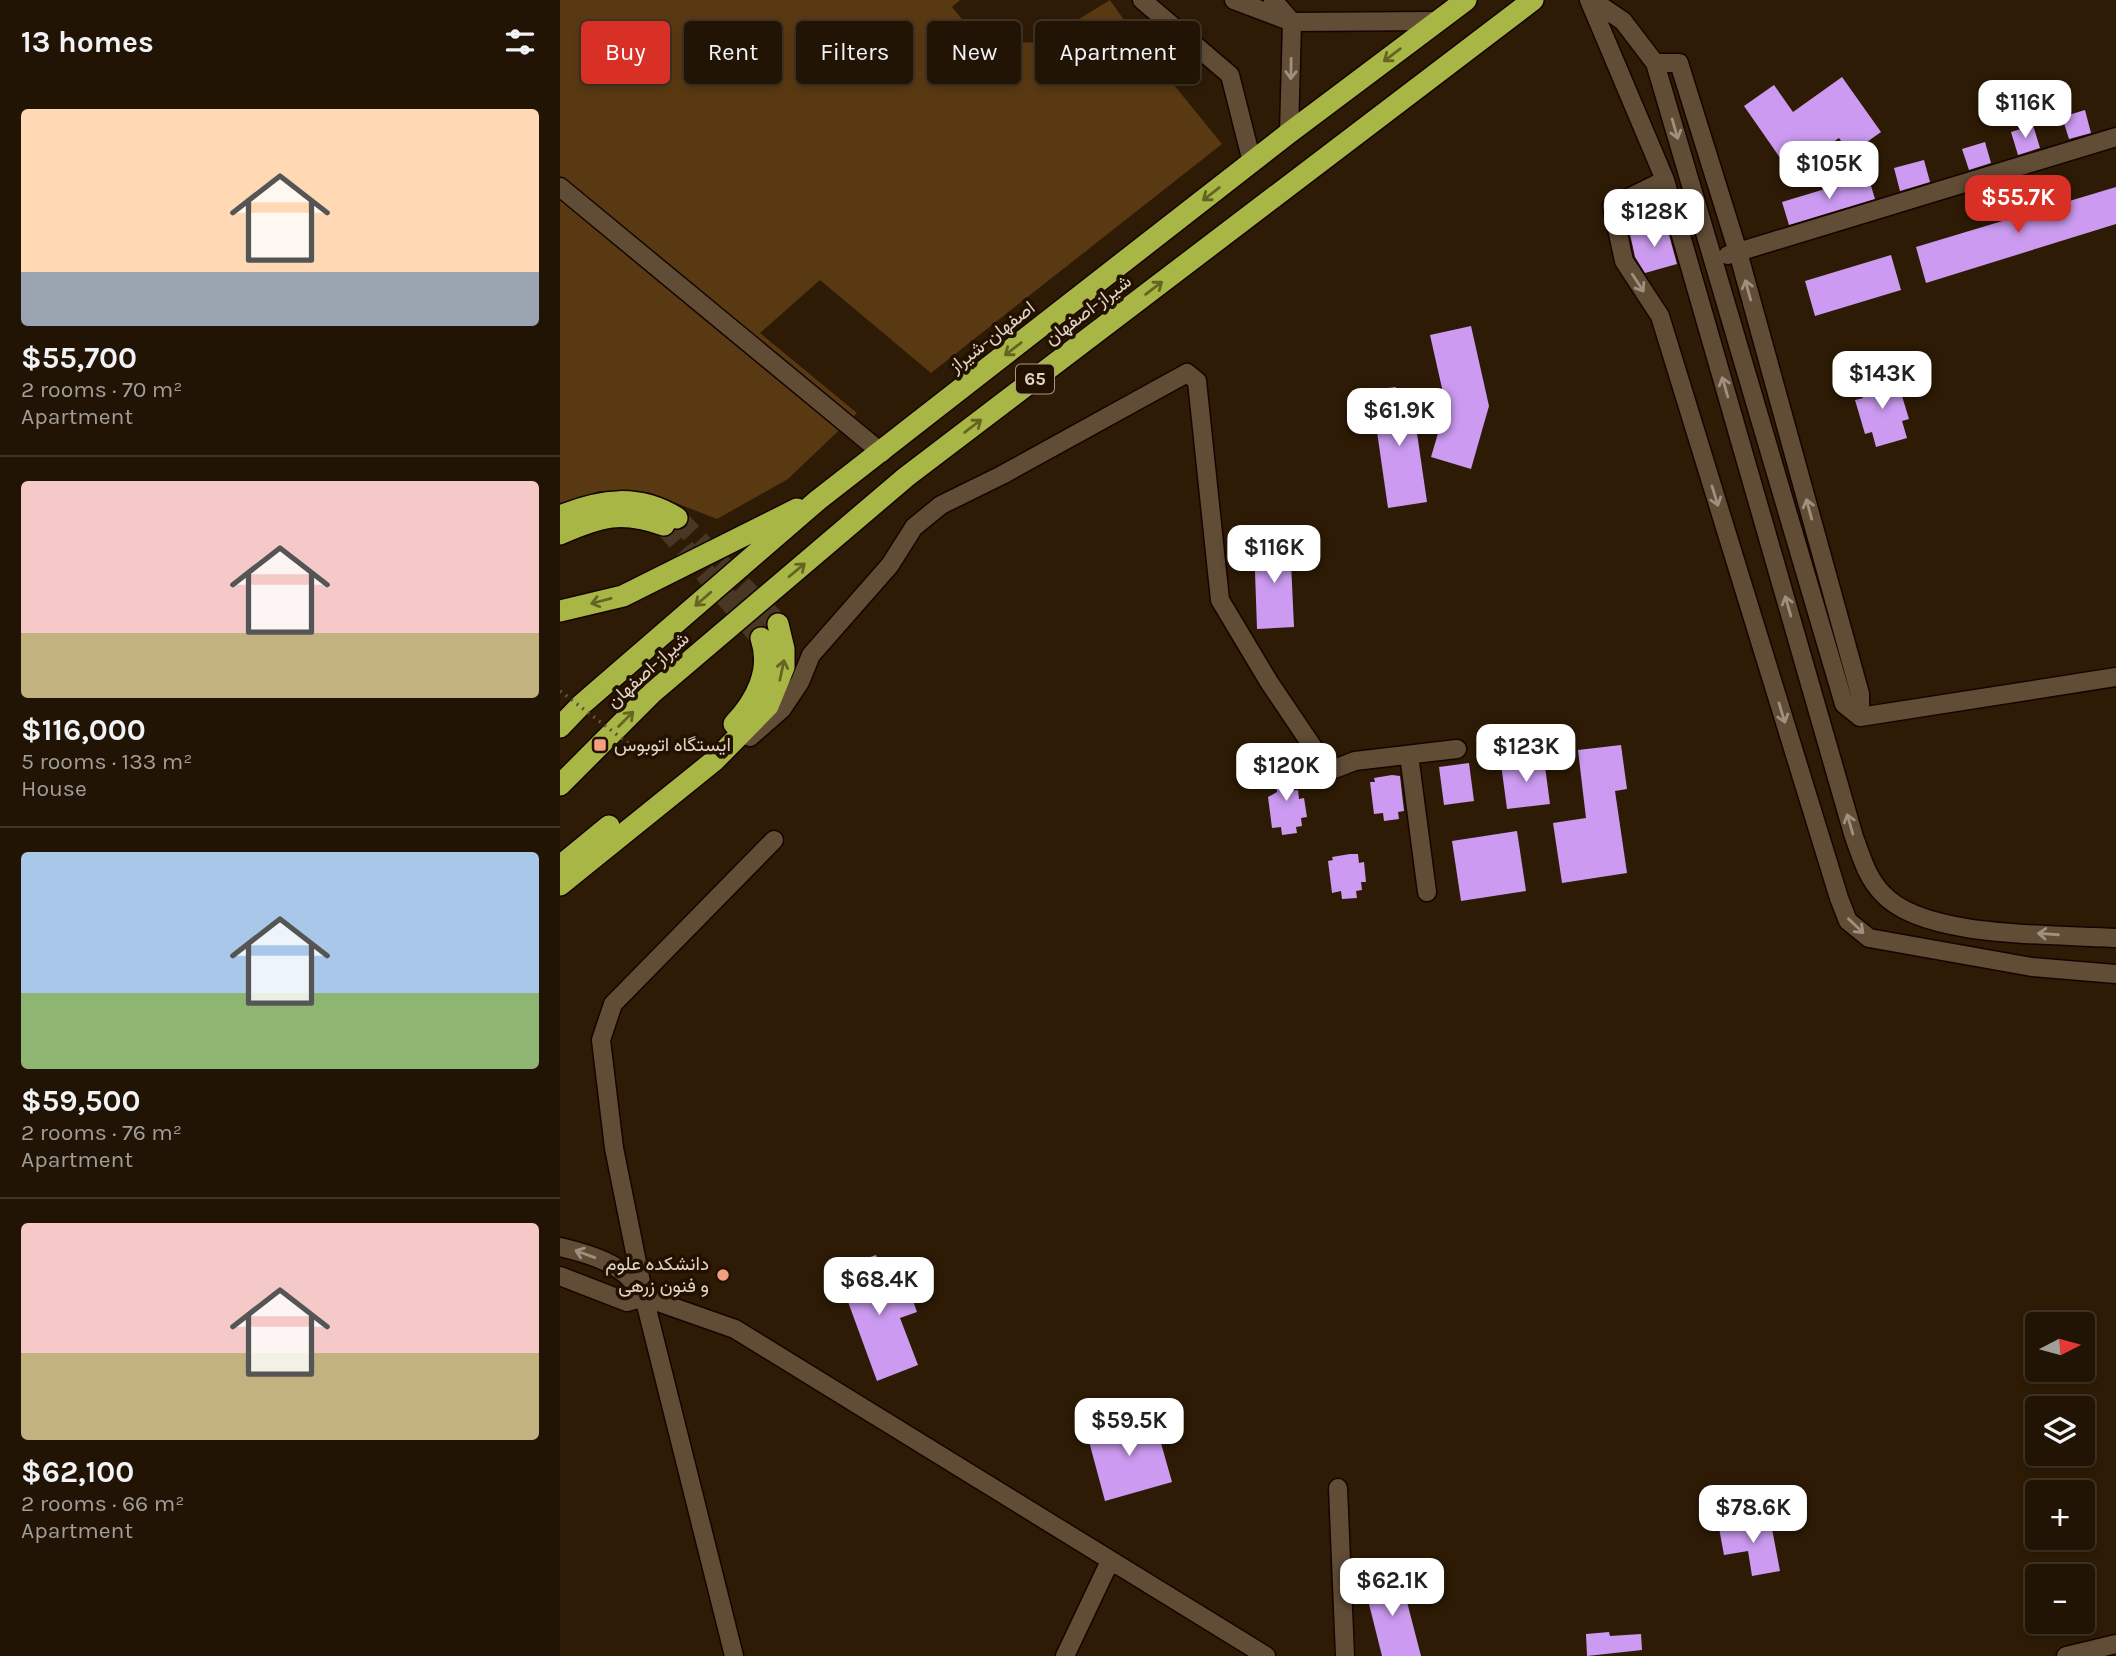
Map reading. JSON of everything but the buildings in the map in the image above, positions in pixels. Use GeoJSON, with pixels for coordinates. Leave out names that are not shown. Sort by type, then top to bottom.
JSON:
{"type":"FeatureCollection","features":[{"type":"Feature","properties":{"kind":"highway","name":"اصفهان-شیراز"},"geometry":{"type":"LineString","coordinates":[[560,727],[581,705],[818,500],[882,453],[1289,133],[1466,0]]}},
{"type":"Feature","properties":{"kind":"highway","name":"شیراز-اصفهان"},"geometry":{"type":"LineString","coordinates":[[560,785],[652,693],[906,477],[1532,0]]}},
{"type":"Feature","properties":{"kind":"highway"},"geometry":{"type":"LineString","coordinates":[[560,611],[622,596],[779,516],[818,500]]}},
{"type":"Feature","properties":{"kind":"highway"},"geometry":{"type":"LineString","coordinates":[[560,516],[588,506],[631,501],[656,505],[670,521],[623,514],[583,523],[560,534]]}},
{"type":"Feature","properties":{"kind":"highway"},"geometry":{"type":"LineString","coordinates":[[560,884],[715,760],[768,706],[784,667],[784,649],[778,624]]}},
{"type":"Feature","properties":{"kind":"highway"},"geometry":{"type":"LineString","coordinates":[[560,866],[726,733],[747,710],[760,686],[765,663],[761,638]]}},
{"type":"Feature","properties":{"kind":"street"},"geometry":{"type":"LineString","coordinates":[[1142,0],[1230,75],[1252,162]]}},
{"type":"Feature","properties":{"kind":"street"},"geometry":{"type":"LineString","coordinates":[[1234,0],[1292,22],[1435,21]]}},
{"type":"Feature","properties":{"kind":"street"},"geometry":{"type":"LineString","coordinates":[[1273,0],[1292,22],[1289,133]]}},
{"type":"Feature","properties":{"kind":"street"},"geometry":{"type":"LineString","coordinates":[[1590,0],[1623,21],[1656,63],[1844,704],[1860,717],[2116,677]]}},
{"type":"Feature","properties":{"kind":"street"},"geometry":{"type":"LineString","coordinates":[[1590,0],[1665,180],[1868,876],[1884,896],[1909,915],[1969,929],[2116,938]]}},
{"type":"Feature","properties":{"kind":"street"},"geometry":{"type":"LineString","coordinates":[[1656,63],[1679,63],[1738,252],[1860,694],[1860,717]]}},
{"type":"Feature","properties":{"kind":"street"},"geometry":{"type":"LineString","coordinates":[[1713,260],[2116,136]]}},
{"type":"Feature","properties":{"kind":"street"},"geometry":{"type":"LineString","coordinates":[[1665,180],[1612,206],[1625,261],[1660,316],[1839,898],[1849,921],[1869,938],[1907,947],[2032,967],[2116,974]]}},
{"type":"Feature","properties":{"kind":"street"},"geometry":{"type":"LineString","coordinates":[[560,187],[882,453]]}},
{"type":"Feature","properties":{"kind":"street"},"geometry":{"type":"LineString","coordinates":[[560,897],[782,709],[800,682],[811,655],[890,565],[914,527],[941,505],[1002,475],[1187,373],[1196,381],[1203,428],[1220,600],[1329,771],[1355,761],[1457,749]]}},
{"type":"Feature","properties":{"kind":"street"},"geometry":{"type":"LineString","coordinates":[[1409,755],[1427,892]]}},
{"type":"Feature","properties":{"kind":"street"},"geometry":{"type":"LineString","coordinates":[[734,1656],[644,1297],[614,1148],[601,1040],[613,1004],[774,840]]}},
{"type":"Feature","properties":{"kind":"street"},"geometry":{"type":"LineString","coordinates":[[560,1247],[585,1253],[630,1274],[644,1297]]}},
{"type":"Feature","properties":{"kind":"street"},"geometry":{"type":"LineString","coordinates":[[560,1276],[626,1302],[644,1297],[735,1329],[1266,1656]]}},
{"type":"Feature","properties":{"kind":"street"},"geometry":{"type":"LineString","coordinates":[[1338,1488],[1345,1656]]}},
{"type":"Feature","properties":{"kind":"street"},"geometry":{"type":"LineString","coordinates":[[1065,1656],[1110,1561]]}},
{"type":"Feature","properties":{"kind":"street"},"geometry":{"type":"LineString","coordinates":[[2066,1656],[2116,1644]]}},
{"type":"Feature","properties":{"kind":"path"},"geometry":{"type":"LineString","coordinates":[[560,691],[637,751]]}},
{"type":"Feature","properties":{"kind":"shaded area"},"geometry":{"type":"Polygon","coordinates":[[[560,0],[960,0],[952,7],[963,21],[927,21],[927,84],[1021,84],[1021,42],[1035,43],[1035,84],[1173,84],[1222,144],[931,373],[820,280],[760,333],[857,413],[788,479],[717,519],[648,492],[599,491],[560,506],[560,0]]]}},
{"type":"Feature","properties":{"kind":"shaded area"},"geometry":{"type":"Polygon","coordinates":[[[1110,0],[1125,21],[1076,21],[1110,0]]]}},
{"type":"Feature","properties":{"kind":"tunnel"},"geometry":{"type":"LineString","coordinates":[[677,518],[778,624]]}},
{"type":"Feature","properties":{"kind":"tunnel"},"geometry":{"type":"LineString","coordinates":[[664,525],[761,638]]}},
{"type":"Feature","properties":{"kind":"place","name":"ایستگاه اتوبوس"},"geometry":{"type":"Point","coordinates":[600,745]}},
{"type":"Feature","properties":{"kind":"place","name":"دانشکده علوم و فنون زرهی"},"geometry":{"type":"Point","coordinates":[723,1275]}}]}
